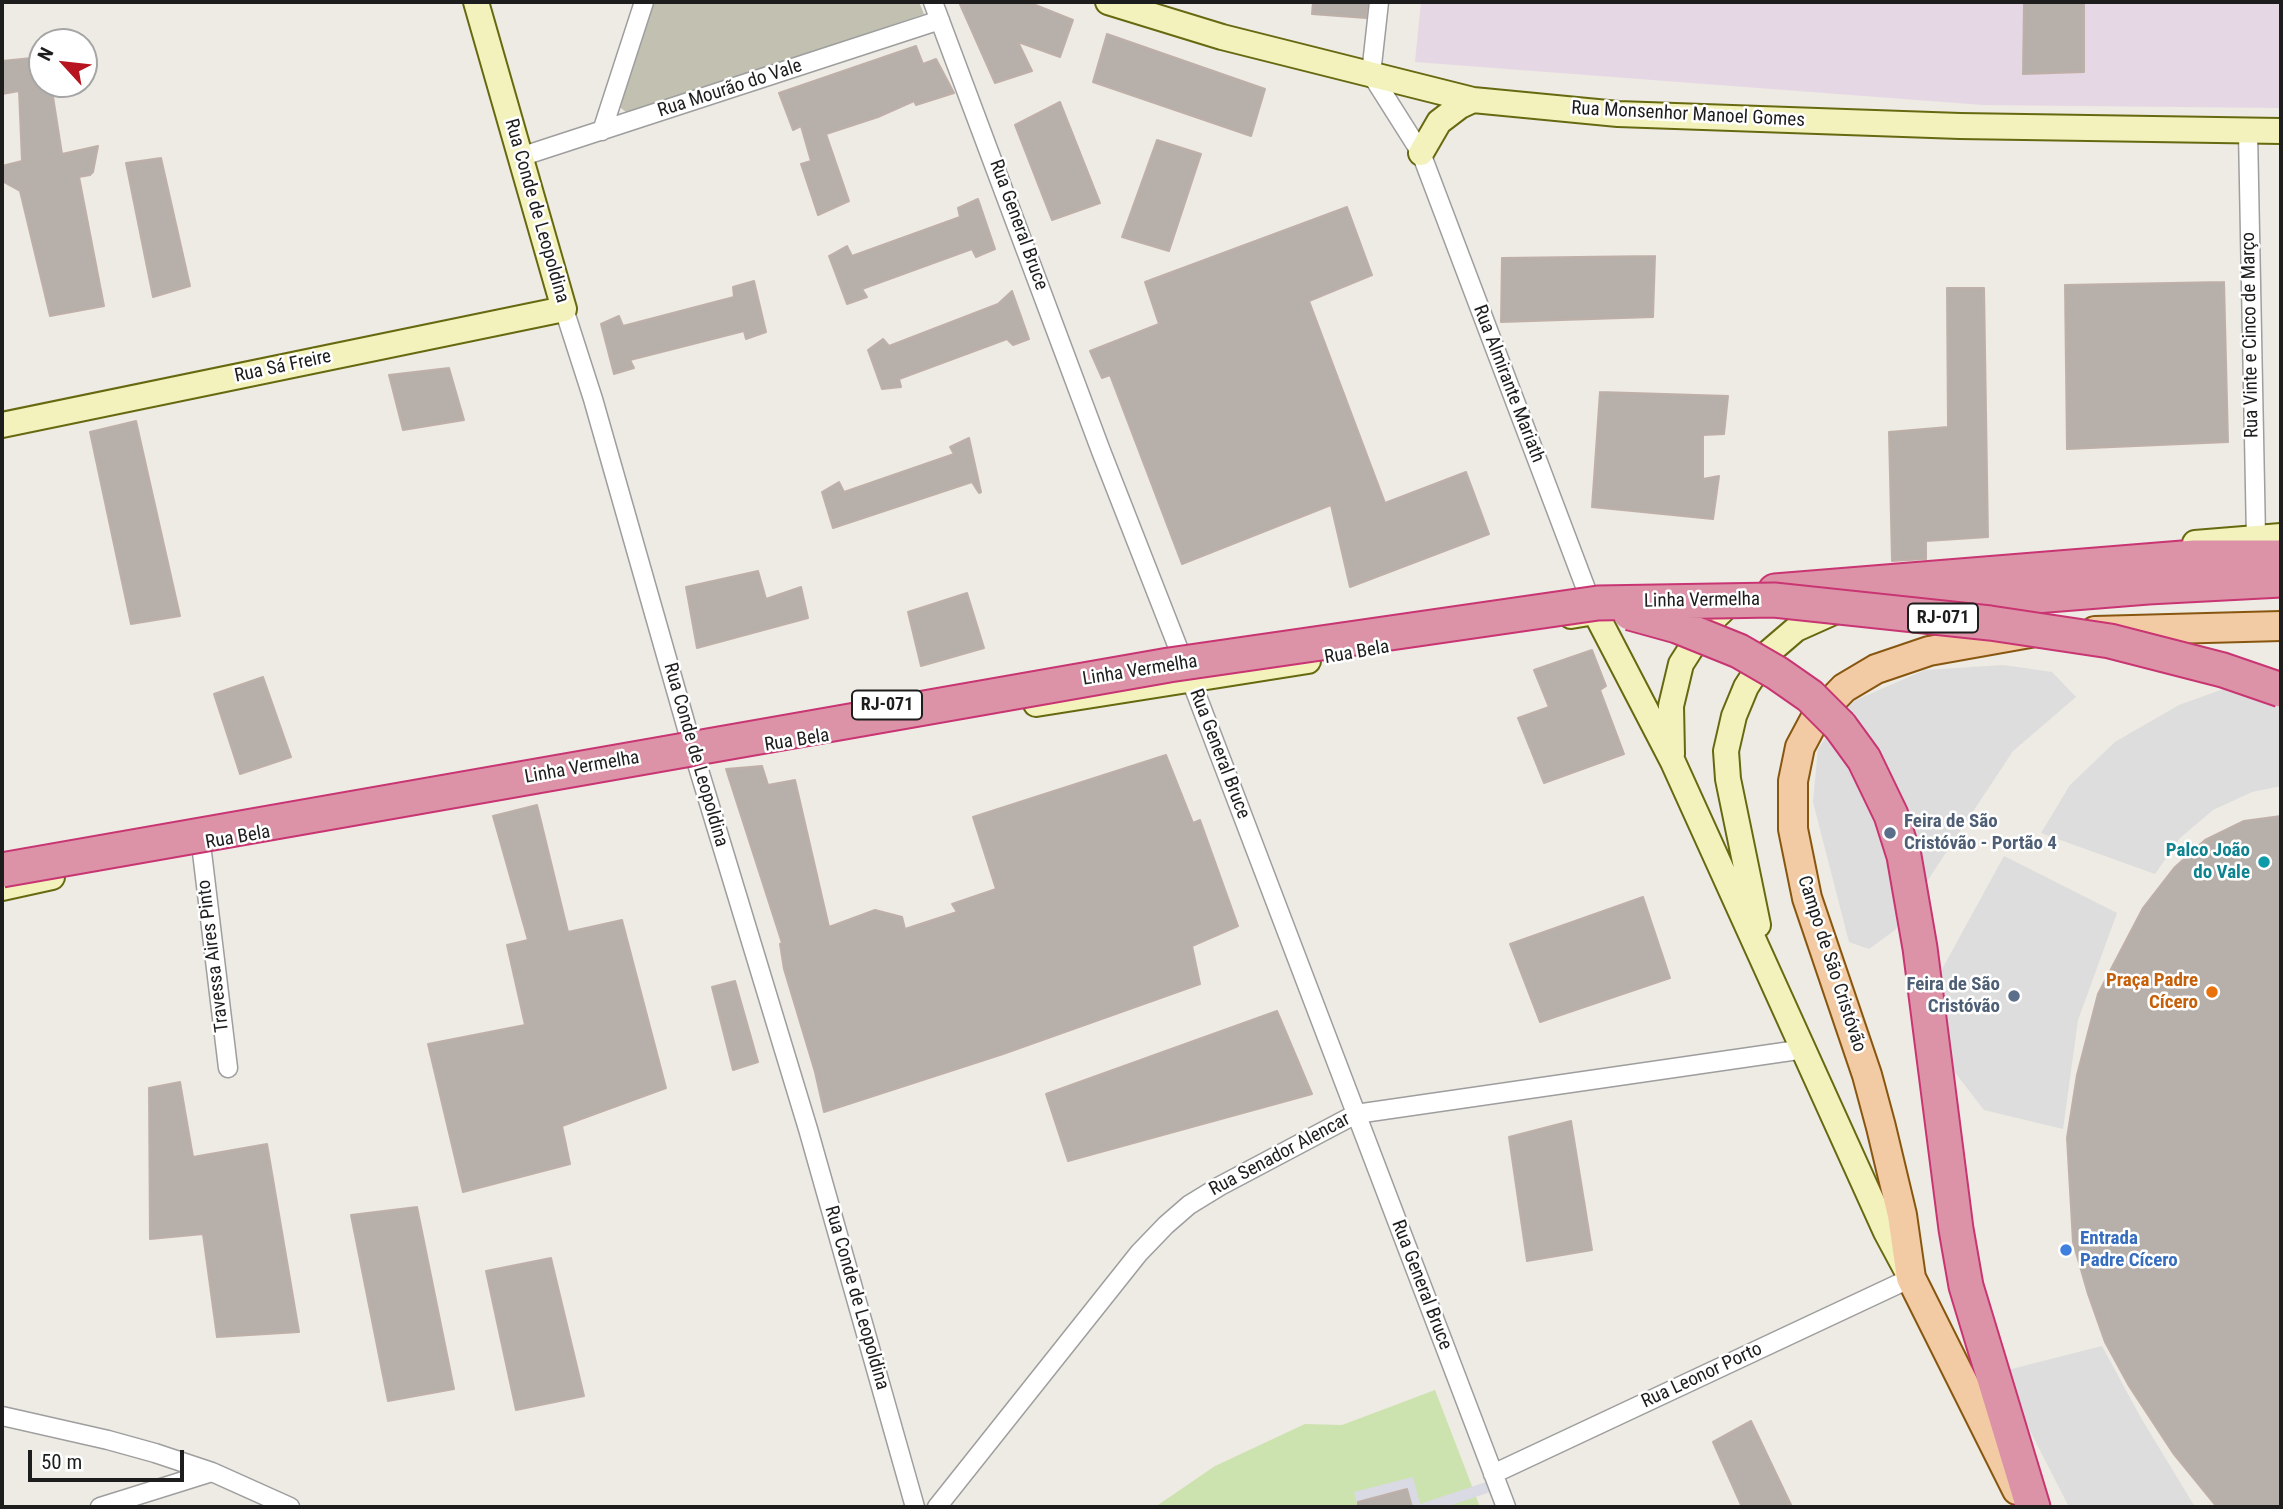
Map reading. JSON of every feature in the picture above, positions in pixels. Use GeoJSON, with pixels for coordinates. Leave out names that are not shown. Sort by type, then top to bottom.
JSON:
{"type":"FeatureCollection","features":[{"type":"Feature","properties":{"kind":"highway"},"geometry":{"type":"LineString","coordinates":[[1776,592],[2195,557],[2269,548]]}},
{"type":"Feature","properties":{"kind":"highway"},"geometry":{"type":"LineString","coordinates":[[1834,612],[2148,587],[2281,580]]}},
{"type":"Feature","properties":{"kind":"highway","name":"Linha Vermelha"},"geometry":{"type":"LineString","coordinates":[[2,855],[1164,657],[1597,593],[1776,592],[1992,615],[2112,632],[2228,663],[2281,682]]}},
{"type":"Feature","properties":{"kind":"highway","name":"Linha Vermelha"},"geometry":{"type":"LineString","coordinates":[[2,870],[1169,665],[1596,608],[1774,600],[1990,623],[2109,641],[2223,670],[2281,690]]}},
{"type":"Feature","properties":{"kind":"highway"},"geometry":{"type":"LineString","coordinates":[[1596,608],[1677,626],[1739,651],[1810,696],[1840,726],[1864,759],[1891,815],[1904,856],[1920,948],[1956,1229],[1966,1286],[2033,1507]]}},
{"type":"Feature","properties":{"kind":"main road","name":"Campo de São Cristóvão"},"geometry":{"type":"LineString","coordinates":[[2026,1507],[1911,1278],[1902,1215],[1867,1075],[1807,898],[1793,829],[1793,781],[1800,747],[1816,718],[1844,688],[1876,669],[1929,651],[2036,632],[2281,626]]}},
{"type":"Feature","properties":{"kind":"street","name":"Rua Conde de Leopoldina"},"geometry":{"type":"LineString","coordinates":[[476,2],[695,757],[808,1129],[915,1507]]}},
{"type":"Feature","properties":{"kind":"street"},"geometry":{"type":"LineString","coordinates":[[602,131],[644,2]]}},
{"type":"Feature","properties":{"kind":"street","name":"Rua General Bruce"},"geometry":{"type":"LineString","coordinates":[[933,2],[1026,244],[1101,452],[1506,1507]]}},
{"type":"Feature","properties":{"kind":"street","name":"Rua Monsenhor Manoel Gomes"},"geometry":{"type":"LineString","coordinates":[[1108,2],[1222,37],[1473,100],[1631,115],[1947,126],[2281,131]]}},
{"type":"Feature","properties":{"kind":"street"},"geometry":{"type":"LineString","coordinates":[[1371,74],[1379,2]]}},
{"type":"Feature","properties":{"kind":"street","name":"Rua Mourão do Vale"},"geometry":{"type":"LineString","coordinates":[[520,157],[940,20]]}},
{"type":"Feature","properties":{"kind":"street","name":"Rua Almirante Mariath"},"geometry":{"type":"LineString","coordinates":[[1371,74],[1420,153],[1596,608],[1673,762]]}},
{"type":"Feature","properties":{"kind":"street"},"geometry":{"type":"LineString","coordinates":[[1420,153],[1439,122],[1449,113],[1473,100]]}},
{"type":"Feature","properties":{"kind":"street","name":"Rua Vinte e Cinco de Março"},"geometry":{"type":"LineString","coordinates":[[2248,132],[2269,548]]}},
{"type":"Feature","properties":{"kind":"street","name":"Rua Sá Freire"},"geometry":{"type":"LineString","coordinates":[[2,425],[565,309]]}},
{"type":"Feature","properties":{"kind":"street","name":"Campo de São Cristóvão"},"geometry":{"type":"LineString","coordinates":[[1911,1278],[1886,1232],[1673,762],[1671,706],[1681,664],[1704,628],[1728,605],[1770,585],[1801,579],[2269,548],[2281,536]]}},
{"type":"Feature","properties":{"kind":"street","name":"Rua Bela"},"geometry":{"type":"LineString","coordinates":[[2,888],[201,844],[695,757],[1191,681],[1596,608]]}},
{"type":"Feature","properties":{"kind":"street","name":"Campo de São Cristóvão"},"geometry":{"type":"LineString","coordinates":[[1768,968],[1728,779],[1726,751],[1734,716],[1746,687],[1768,653],[1796,629],[1834,612]]}},
{"type":"Feature","properties":{"kind":"street","name":"Travessa Aires Pinto"},"geometry":{"type":"LineString","coordinates":[[201,844],[228,1068]]}},
{"type":"Feature","properties":{"kind":"street","name":"Rua Senador Alencar"},"geometry":{"type":"LineString","coordinates":[[937,1507],[1139,1253],[1166,1225],[1189,1205],[1220,1186],[1356,1114],[1805,1049]]}},
{"type":"Feature","properties":{"kind":"street","name":"Rua Leonor Porto"},"geometry":{"type":"LineString","coordinates":[[1493,1474],[1911,1278]]}},
{"type":"Feature","properties":{"kind":"street"},"geometry":{"type":"LineString","coordinates":[[2,1416],[108,1440],[212,1472],[290,1507]]}},
{"type":"Feature","properties":{"kind":"street"},"geometry":{"type":"LineString","coordinates":[[100,1507],[212,1472]]}},
{"type":"Feature","properties":{"kind":"shaded area"},"geometry":{"type":"Polygon","coordinates":[[[652,2],[919,2],[924,14],[629,114],[618,106],[652,2]]]}},
{"type":"Feature","properties":{"kind":"shaded area"},"geometry":{"type":"Polygon","coordinates":[[[1421,2],[2281,2],[2281,108],[1983,105],[1415,62],[1421,2]]]}},
{"type":"Feature","properties":{"kind":"shaded area","name":"Feira de São Cristóvão - Portão 4"},"geometry":{"type":"Polygon","coordinates":[[[2003,665],[2052,672],[2076,697],[2013,751],[1895,930],[1869,949],[1849,942],[1813,802],[1818,749],[1849,703],[1925,670],[2003,665]]]}},
{"type":"Feature","properties":{"kind":"shaded area"},"geometry":{"type":"Polygon","coordinates":[[[2281,682],[2281,786],[2252,792],[2213,810],[2180,838],[2155,874],[2041,833],[2070,785],[2115,742],[2179,705],[2229,687],[2281,682]]]}},
{"type":"Feature","properties":{"kind":"shaded area","name":"Feira de São Cristóvão"},"geometry":{"type":"Polygon","coordinates":[[[2004,856],[2117,913],[2078,1020],[2063,1129],[1984,1110],[1943,1057],[1941,971],[2004,856]]]}},
{"type":"Feature","properties":{"kind":"shaded area"},"geometry":{"type":"Polygon","coordinates":[[[2102,1346],[2141,1418],[2195,1507],[2069,1507],[2000,1372],[2102,1346]]]}},
{"type":"Feature","properties":{"kind":"shaded area"},"geometry":{"type":"Polygon","coordinates":[[[1413,1477],[1420,1504],[1495,1479],[1499,1489],[1446,1507],[1412,1507],[1407,1489],[1366,1500],[1368,1507],[1358,1507],[1354,1492],[1413,1477]]]}},
{"type":"Feature","properties":{"kind":"green space"},"geometry":{"type":"Polygon","coordinates":[[[1435,1390],[1480,1507],[1155,1507],[1215,1466],[1305,1424],[1342,1425],[1435,1390]]]}},
{"type":"Feature","properties":{"kind":"building"},"geometry":{"type":"Polygon","coordinates":[[[959,2],[1028,2],[1073,20],[1060,57],[1018,42],[1032,71],[995,83],[959,2]]]}},
{"type":"Feature","properties":{"kind":"building"},"geometry":{"type":"Polygon","coordinates":[[[1313,2],[1368,2],[1366,18],[1312,14],[1313,2]]]}},
{"type":"Feature","properties":{"kind":"building"},"geometry":{"type":"Polygon","coordinates":[[[2024,2],[2084,2],[2084,72],[2023,74],[2024,2]]]}},
{"type":"Feature","properties":{"kind":"building"},"geometry":{"type":"Polygon","coordinates":[[[1107,34],[1265,89],[1251,136],[1093,82],[1107,34]]]}},
{"type":"Feature","properties":{"kind":"building"},"geometry":{"type":"Polygon","coordinates":[[[916,46],[923,64],[936,59],[954,93],[916,105],[914,101],[878,117],[826,134],[849,201],[818,215],[801,164],[811,161],[801,126],[793,130],[779,93],[916,46]]]}},
{"type":"Feature","properties":{"kind":"building"},"geometry":{"type":"Polygon","coordinates":[[[28,58],[28,98],[53,98],[62,154],[98,146],[93,172],[79,177],[104,306],[50,316],[20,191],[2,181],[2,166],[22,161],[19,91],[2,94],[2,61],[28,58]]]}},
{"type":"Feature","properties":{"kind":"building"},"geometry":{"type":"Polygon","coordinates":[[[1060,102],[1100,203],[1052,220],[1015,125],[1060,102]]]}},
{"type":"Feature","properties":{"kind":"building"},"geometry":{"type":"Polygon","coordinates":[[[1157,140],[1201,154],[1169,251],[1122,237],[1157,140]]]}},
{"type":"Feature","properties":{"kind":"building"},"geometry":{"type":"Polygon","coordinates":[[[161,158],[190,286],[153,297],[126,163],[161,158]]]}},
{"type":"Feature","properties":{"kind":"building"},"geometry":{"type":"Polygon","coordinates":[[[978,199],[995,249],[976,257],[972,249],[862,289],[867,297],[847,304],[829,256],[847,246],[852,256],[960,217],[958,208],[978,199]]]}},
{"type":"Feature","properties":{"kind":"building"},"geometry":{"type":"Polygon","coordinates":[[[1347,207],[1372,275],[1309,301],[1385,503],[1466,472],[1489,534],[1350,587],[1331,505],[1182,564],[1110,375],[1102,378],[1090,351],[1159,324],[1145,282],[1347,207]]]}},
{"type":"Feature","properties":{"kind":"building"},"geometry":{"type":"Polygon","coordinates":[[[1655,256],[1653,317],[1501,322],[1502,258],[1655,256]]]}},
{"type":"Feature","properties":{"kind":"building"},"geometry":{"type":"Polygon","coordinates":[[[754,281],[766,332],[746,339],[744,331],[630,360],[634,368],[614,374],[601,324],[619,316],[623,326],[734,297],[733,287],[754,281]]]}},
{"type":"Feature","properties":{"kind":"building"},"geometry":{"type":"Polygon","coordinates":[[[2224,282],[2228,442],[2067,449],[2065,285],[2224,282]]]}},
{"type":"Feature","properties":{"kind":"building"},"geometry":{"type":"Polygon","coordinates":[[[1947,288],[1984,288],[1988,537],[1926,541],[1926,559],[1892,561],[1889,432],[1948,427],[1947,288]]]}},
{"type":"Feature","properties":{"kind":"building"},"geometry":{"type":"Polygon","coordinates":[[[1012,291],[1029,339],[1013,345],[1007,339],[899,379],[901,387],[882,389],[868,350],[883,339],[889,346],[998,304],[1012,291]]]}},
{"type":"Feature","properties":{"kind":"building"},"geometry":{"type":"Polygon","coordinates":[[[449,368],[464,420],[403,430],[389,375],[449,368]]]}},
{"type":"Feature","properties":{"kind":"building"},"geometry":{"type":"Polygon","coordinates":[[[1600,392],[1728,396],[1724,434],[1703,435],[1703,479],[1719,476],[1713,519],[1592,507],[1600,392]]]}},
{"type":"Feature","properties":{"kind":"building"},"geometry":{"type":"Polygon","coordinates":[[[136,421],[180,616],[131,624],[90,432],[136,421]]]}},
{"type":"Feature","properties":{"kind":"building"},"geometry":{"type":"Polygon","coordinates":[[[969,438],[981,492],[979,493],[972,482],[833,528],[822,492],[839,482],[844,492],[954,454],[950,447],[969,438]]]}},
{"type":"Feature","properties":{"kind":"building"},"geometry":{"type":"Polygon","coordinates":[[[758,571],[766,599],[801,587],[808,618],[697,648],[686,587],[758,571]]]}},
{"type":"Feature","properties":{"kind":"building"},"geometry":{"type":"Polygon","coordinates":[[[967,593],[984,648],[921,666],[908,612],[967,593]]]}},
{"type":"Feature","properties":{"kind":"building"},"geometry":{"type":"Polygon","coordinates":[[[1592,650],[1606,686],[1600,690],[1624,754],[1544,783],[1518,718],[1549,707],[1534,670],[1592,650]]]}},
{"type":"Feature","properties":{"kind":"building"},"geometry":{"type":"Polygon","coordinates":[[[263,677],[291,757],[240,774],[214,694],[263,677]]]}},
{"type":"Feature","properties":{"kind":"building"},"geometry":{"type":"Polygon","coordinates":[[[1166,755],[1193,823],[1200,820],[1238,926],[1192,946],[1200,984],[1003,1054],[824,1112],[815,1072],[784,969],[782,943],[726,769],[762,766],[768,785],[795,780],[829,927],[875,910],[902,917],[905,929],[957,912],[952,904],[996,889],[973,817],[1166,755]]]}},
{"type":"Feature","properties":{"kind":"building"},"geometry":{"type":"Polygon","coordinates":[[[537,805],[568,932],[622,920],[666,1088],[562,1126],[570,1164],[463,1192],[428,1044],[525,1025],[507,945],[528,940],[493,816],[537,805]]]}},
{"type":"Feature","properties":{"kind":"building"},"geometry":{"type":"Polygon","coordinates":[[[2281,816],[2281,1507],[2217,1507],[2173,1453],[2129,1386],[2105,1342],[2073,1242],[2067,1138],[2077,1075],[2098,994],[2143,908],[2174,868],[2205,840],[2244,821],[2281,816]]]}},
{"type":"Feature","properties":{"kind":"building"},"geometry":{"type":"Polygon","coordinates":[[[1643,897],[1670,978],[1540,1022],[1510,944],[1643,897]]]}},
{"type":"Feature","properties":{"kind":"building"},"geometry":{"type":"Polygon","coordinates":[[[735,981],[758,1062],[733,1070],[712,987],[735,981]]]}},
{"type":"Feature","properties":{"kind":"building"},"geometry":{"type":"Polygon","coordinates":[[[1277,1011],[1312,1094],[1068,1161],[1046,1094],[1277,1011]]]}},
{"type":"Feature","properties":{"kind":"building"},"geometry":{"type":"Polygon","coordinates":[[[180,1082],[193,1157],[267,1144],[299,1332],[217,1337],[203,1234],[150,1239],[149,1088],[180,1082]]]}},
{"type":"Feature","properties":{"kind":"building"},"geometry":{"type":"Polygon","coordinates":[[[1571,1121],[1592,1250],[1527,1261],[1509,1137],[1571,1121]]]}},
{"type":"Feature","properties":{"kind":"building"},"geometry":{"type":"Polygon","coordinates":[[[417,1207],[454,1389],[388,1401],[351,1215],[417,1207]]]}},
{"type":"Feature","properties":{"kind":"building"},"geometry":{"type":"Polygon","coordinates":[[[551,1258],[584,1396],[516,1410],[486,1271],[551,1258]]]}},
{"type":"Feature","properties":{"kind":"building"},"geometry":{"type":"Polygon","coordinates":[[[1751,1421],[1792,1507],[1742,1507],[1713,1442],[1751,1421]]]}},
{"type":"Feature","properties":{"kind":"building"},"geometry":{"type":"Polygon","coordinates":[[[1407,1489],[1412,1507],[1358,1507],[1358,1502],[1407,1489]]]}},
{"type":"Feature","properties":{"kind":"place","name":"Feira de São Cristóvão - Portão 4"},"geometry":{"type":"Point","coordinates":[1890,833]}},
{"type":"Feature","properties":{"kind":"place","name":"Palco João do Vale"},"geometry":{"type":"Point","coordinates":[2264,862]}},
{"type":"Feature","properties":{"kind":"place","name":"Praça Padre Cícero"},"geometry":{"type":"Point","coordinates":[2212,992]}},
{"type":"Feature","properties":{"kind":"place","name":"Feira de São Cristóvão"},"geometry":{"type":"Point","coordinates":[2014,996]}},
{"type":"Feature","properties":{"kind":"place","name":"Entrada Padre Cícero"},"geometry":{"type":"Point","coordinates":[2066,1250]}}]}
